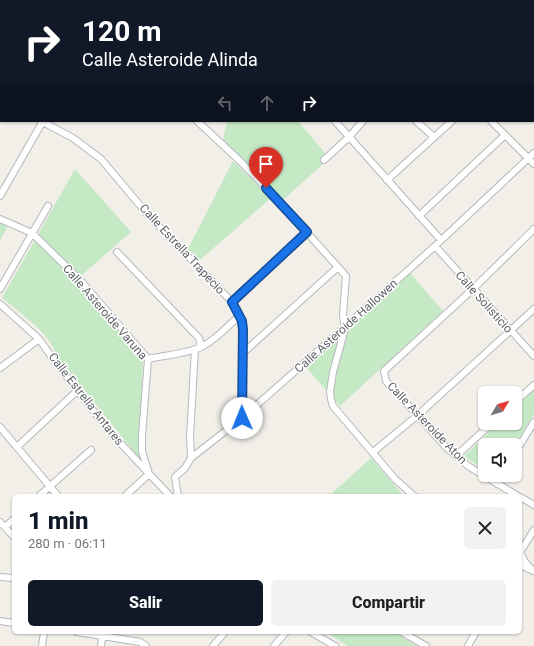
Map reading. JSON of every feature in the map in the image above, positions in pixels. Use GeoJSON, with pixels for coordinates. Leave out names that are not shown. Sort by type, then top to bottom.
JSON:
{"type":"FeatureCollection","features":[{"type":"Feature","properties":{"kind":"street"},"geometry":{"type":"LineString","coordinates":[[0,196],[41,122]]}},
{"type":"Feature","properties":{"kind":"street","name":"Calle Estrella Trapecio"},"geometry":{"type":"LineString","coordinates":[[44,122],[73,138],[101,159],[149,216],[232,302],[242,321],[243,330],[242,418]]}},
{"type":"Feature","properties":{"kind":"street"},"geometry":{"type":"LineString","coordinates":[[198,122],[247,168],[276,198],[346,276],[343,315],[345,327],[344,337],[337,353],[330,392],[333,406],[395,478],[412,494]]}},
{"type":"Feature","properties":{"kind":"street"},"geometry":{"type":"LineString","coordinates":[[336,122],[441,240]]}},
{"type":"Feature","properties":{"kind":"street"},"geometry":{"type":"LineString","coordinates":[[324,160],[363,122]]}},
{"type":"Feature","properties":{"kind":"street"},"geometry":{"type":"LineString","coordinates":[[417,122],[434,137]]}},
{"type":"Feature","properties":{"kind":"street"},"geometry":{"type":"LineString","coordinates":[[387,180],[451,122]]}},
{"type":"Feature","properties":{"kind":"street"},"geometry":{"type":"LineString","coordinates":[[492,122],[534,164]]}},
{"type":"Feature","properties":{"kind":"street"},"geometry":{"type":"LineString","coordinates":[[419,216],[505,135]]}},
{"type":"Feature","properties":{"kind":"street","name":"Calle Asteroide Hallowen"},"geometry":{"type":"LineString","coordinates":[[178,494],[175,477],[185,468],[191,458],[242,418],[345,327],[534,154]]}},
{"type":"Feature","properties":{"kind":"street"},"geometry":{"type":"LineString","coordinates":[[0,289],[48,206]]}},
{"type":"Feature","properties":{"kind":"street"},"geometry":{"type":"LineString","coordinates":[[0,219],[32,233]]}},
{"type":"Feature","properties":{"kind":"street"},"geometry":{"type":"LineString","coordinates":[[472,289],[534,229]]}},
{"type":"Feature","properties":{"kind":"street"},"geometry":{"type":"LineString","coordinates":[[232,302],[307,232]]}},
{"type":"Feature","properties":{"kind":"street","name":"Calle Asteroide Varuna"},"geometry":{"type":"LineString","coordinates":[[32,233],[81,281],[148,359],[142,451],[149,474]]}},
{"type":"Feature","properties":{"kind":"street","name":"Calle Solisticio"},"geometry":{"type":"LineString","coordinates":[[435,246],[510,332],[534,356]]}},
{"type":"Feature","properties":{"kind":"street"},"geometry":{"type":"LineString","coordinates":[[116,252],[199,338],[202,347]]}},
{"type":"Feature","properties":{"kind":"street"},"geometry":{"type":"LineString","coordinates":[[242,353],[338,267]]}},
{"type":"Feature","properties":{"kind":"street","name":"Calle Asteroide Aton"},"geometry":{"type":"LineString","coordinates":[[472,289],[384,370],[386,381],[456,456],[468,466],[514,494]]}},
{"type":"Feature","properties":{"kind":"street","name":"Calle Estrella Antares"},"geometry":{"type":"LineString","coordinates":[[0,304],[39,339],[110,432],[168,494]]}},
{"type":"Feature","properties":{"kind":"street"},"geometry":{"type":"LineString","coordinates":[[374,452],[418,415],[534,309]]}},
{"type":"Feature","properties":{"kind":"street"},"geometry":{"type":"LineString","coordinates":[[148,359],[202,347],[223,331],[239,316]]}},
{"type":"Feature","properties":{"kind":"street"},"geometry":{"type":"LineString","coordinates":[[0,368],[39,339]]}},
{"type":"Feature","properties":{"kind":"street"},"geometry":{"type":"LineString","coordinates":[[191,458],[190,437],[195,349]]}},
{"type":"Feature","properties":{"kind":"street"},"geometry":{"type":"LineString","coordinates":[[522,396],[534,385]]}},
{"type":"Feature","properties":{"kind":"street"},"geometry":{"type":"LineString","coordinates":[[17,447],[78,390]]}},
{"type":"Feature","properties":{"kind":"street"},"geometry":{"type":"LineString","coordinates":[[522,442],[534,422]]}},
{"type":"Feature","properties":{"kind":"street"},"geometry":{"type":"LineString","coordinates":[[0,427],[56,494]]}},
{"type":"Feature","properties":{"kind":"street"},"geometry":{"type":"LineString","coordinates":[[456,456],[484,430]]}},
{"type":"Feature","properties":{"kind":"street"},"geometry":{"type":"LineString","coordinates":[[41,494],[91,450]]}},
{"type":"Feature","properties":{"kind":"street"},"geometry":{"type":"LineString","coordinates":[[128,494],[149,474]]}},
{"type":"Feature","properties":{"kind":"street","name":"Calle Asteroide Aton"},"geometry":{"type":"LineString","coordinates":[[522,499],[534,505]]}},
{"type":"Feature","properties":{"kind":"street"},"geometry":{"type":"LineString","coordinates":[[5,527],[12,521]]}},
{"type":"Feature","properties":{"kind":"street"},"geometry":{"type":"LineString","coordinates":[[0,522],[12,535]]}},
{"type":"Feature","properties":{"kind":"street"},"geometry":{"type":"LineString","coordinates":[[522,549],[534,530]]}},
{"type":"Feature","properties":{"kind":"street"},"geometry":{"type":"LineString","coordinates":[[522,556],[533,572]]}},
{"type":"Feature","properties":{"kind":"street"},"geometry":{"type":"LineString","coordinates":[[522,566],[533,572]]}},
{"type":"Feature","properties":{"kind":"street"},"geometry":{"type":"LineString","coordinates":[[0,577],[12,578]]}},
{"type":"Feature","properties":{"kind":"street"},"geometry":{"type":"LineString","coordinates":[[0,621],[12,623]]}},
{"type":"Feature","properties":{"kind":"street"},"geometry":{"type":"LineString","coordinates":[[42,646],[44,634]]}},
{"type":"Feature","properties":{"kind":"street"},"geometry":{"type":"LineString","coordinates":[[101,646],[102,634],[140,642],[146,646]]}},
{"type":"Feature","properties":{"kind":"street"},"geometry":{"type":"LineString","coordinates":[[213,646],[223,634]]}},
{"type":"Feature","properties":{"kind":"street"},"geometry":{"type":"LineString","coordinates":[[274,646],[284,634]]}},
{"type":"Feature","properties":{"kind":"street"},"geometry":{"type":"LineString","coordinates":[[314,634],[335,646]]}},
{"type":"Feature","properties":{"kind":"street"},"geometry":{"type":"LineString","coordinates":[[407,634],[426,646]]}},
{"type":"Feature","properties":{"kind":"street"},"geometry":{"type":"LineString","coordinates":[[468,646],[475,634]]}},
{"type":"Feature","properties":{"kind":"green space"},"geometry":{"type":"Polygon","coordinates":[[[227,122],[299,122],[325,153],[323,164],[283,200],[223,140],[227,122]]]}},
{"type":"Feature","properties":{"kind":"green space"},"geometry":{"type":"Polygon","coordinates":[[[233,161],[271,198],[200,260],[188,249],[233,161]]]}},
{"type":"Feature","properties":{"kind":"green space"},"geometry":{"type":"Polygon","coordinates":[[[75,169],[131,232],[75,281],[143,359],[139,458],[57,356],[48,339],[34,324],[2,298],[75,169]]]}},
{"type":"Feature","properties":{"kind":"green space"},"geometry":{"type":"Polygon","coordinates":[[[0,223],[7,227],[0,241],[0,223]]]}},
{"type":"Feature","properties":{"kind":"green space"},"geometry":{"type":"Polygon","coordinates":[[[410,273],[443,311],[340,406],[305,366],[410,273]]]}},
{"type":"Feature","properties":{"kind":"green space"},"geometry":{"type":"Polygon","coordinates":[[[534,390],[534,414],[519,438],[483,438],[492,430],[522,430],[522,401],[534,390]]]}},
{"type":"Feature","properties":{"kind":"green space"},"geometry":{"type":"Polygon","coordinates":[[[478,443],[478,466],[464,456],[478,443]]]}},
{"type":"Feature","properties":{"kind":"green space"},"geometry":{"type":"Polygon","coordinates":[[[371,458],[402,494],[331,494],[371,458]]]}},
{"type":"Feature","properties":{"kind":"green space"},"geometry":{"type":"Polygon","coordinates":[[[329,634],[397,634],[417,646],[348,646],[329,634]]]}},
{"type":"Feature","properties":{"kind":"route"},"geometry":{"type":"LineString","coordinates":[[242,418],[241,388],[243,330],[242,321],[232,302],[307,232],[266,188]]}}]}
